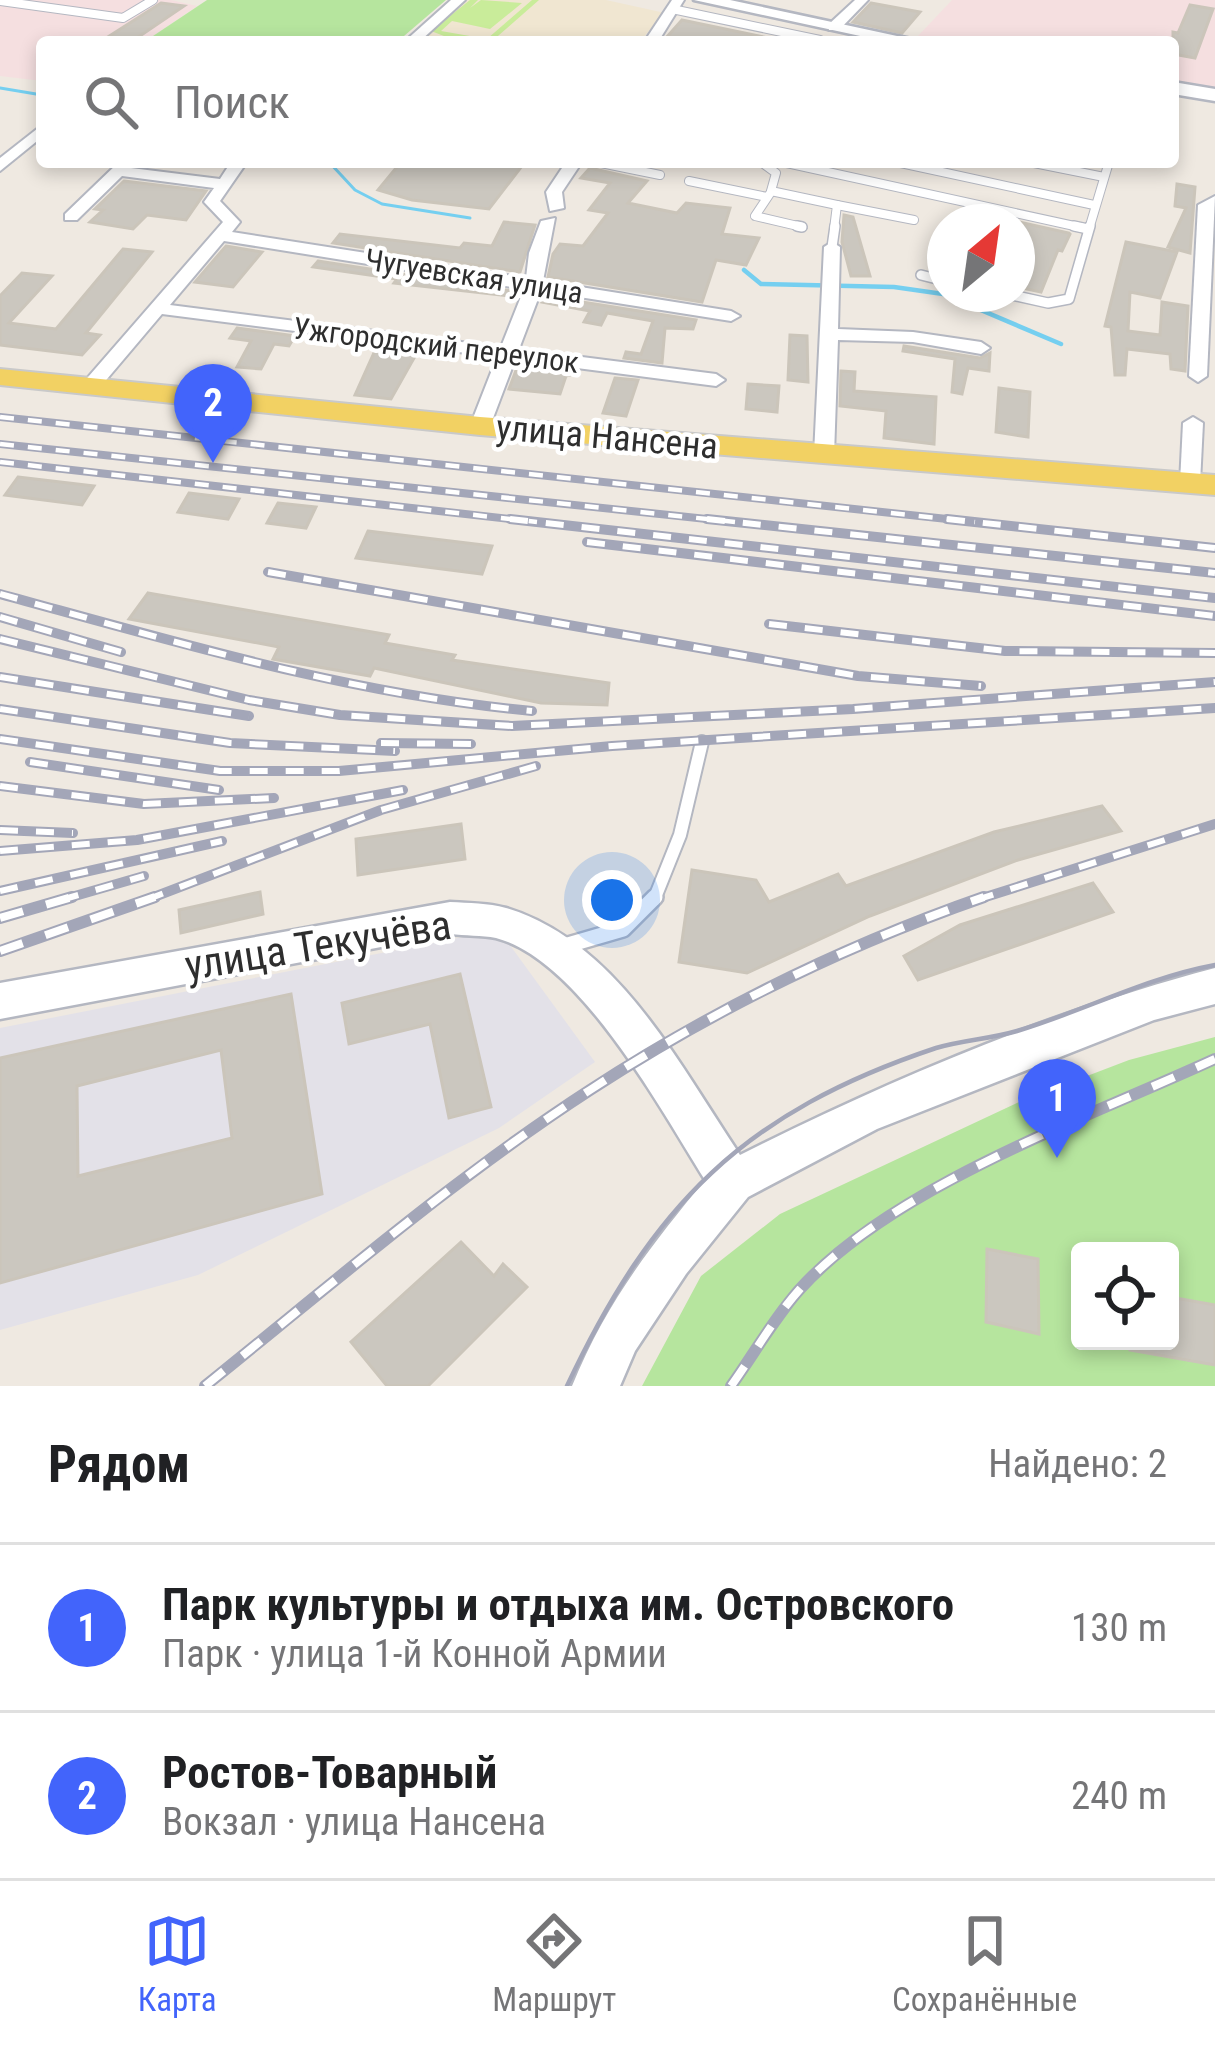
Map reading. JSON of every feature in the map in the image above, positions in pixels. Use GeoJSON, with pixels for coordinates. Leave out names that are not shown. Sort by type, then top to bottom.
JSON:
{"type":"FeatureCollection","features":[{"type":"Feature","properties":{"kind":"main road"},"geometry":{"type":"LineString","coordinates":[[703,0],[825,35]]}},
{"type":"Feature","properties":{"kind":"main road"},"geometry":{"type":"LineString","coordinates":[[675,3],[825,35]]}},
{"type":"Feature","properties":{"kind":"main road"},"geometry":{"type":"LineString","coordinates":[[1179,92],[1215,99]]}},
{"type":"Feature","properties":{"kind":"main road","name":"улица Нансена"},"geometry":{"type":"LineString","coordinates":[[0,377],[480,426],[1203,484]]}},
{"type":"Feature","properties":{"kind":"main road","name":"улица Текучёва"},"geometry":{"type":"LineString","coordinates":[[0,1001],[450,918],[506,924],[555,949],[595,989],[653,1061],[732,1182]]}},
{"type":"Feature","properties":{"kind":"main road"},"geometry":{"type":"LineString","coordinates":[[596,1386],[618,1334],[670,1258],[732,1182],[862,1115],[1151,1003],[1215,986]]}},
{"type":"Feature","properties":{"kind":"street"},"geometry":{"type":"LineString","coordinates":[[418,36],[459,0]]}},
{"type":"Feature","properties":{"kind":"street"},"geometry":{"type":"LineString","coordinates":[[825,35],[862,0]]}},
{"type":"Feature","properties":{"kind":"street"},"geometry":{"type":"LineString","coordinates":[[658,36],[675,3]]}},
{"type":"Feature","properties":{"kind":"street"},"geometry":{"type":"LineString","coordinates":[[0,166],[36,134]]}},
{"type":"Feature","properties":{"kind":"street"},"geometry":{"type":"LineString","coordinates":[[71,217],[122,168]]}},
{"type":"Feature","properties":{"kind":"street"},"geometry":{"type":"LineString","coordinates":[[129,168],[222,184]]}},
{"type":"Feature","properties":{"kind":"street"},"geometry":{"type":"LineString","coordinates":[[89,388],[232,222],[212,202],[234,168]]}},
{"type":"Feature","properties":{"kind":"street"},"geometry":{"type":"LineString","coordinates":[[480,426],[534,286],[537,253],[553,214],[554,192],[570,168]]}},
{"type":"Feature","properties":{"kind":"street"},"geometry":{"type":"LineString","coordinates":[[1198,376],[1205,205],[1215,201]]}},
{"type":"Feature","properties":{"kind":"street","name":"Чугуевская улица"},"geometry":{"type":"LineString","coordinates":[[218,235],[731,316]]}},
{"type":"Feature","properties":{"kind":"street"},"geometry":{"type":"LineString","coordinates":[[824,455],[832,247]]}},
{"type":"Feature","properties":{"kind":"street","name":"Ужгородский переулок"},"geometry":{"type":"LineString","coordinates":[[156,308],[716,380]]}},
{"type":"Feature","properties":{"kind":"street"},"geometry":{"type":"LineString","coordinates":[[832,334],[913,337],[981,348]]}},
{"type":"Feature","properties":{"kind":"street"},"geometry":{"type":"LineString","coordinates":[[1192,424],[1203,484]]}},
{"type":"Feature","properties":{"kind":"lane"},"geometry":{"type":"LineString","coordinates":[[0,1],[123,18],[152,0]]}},
{"type":"Feature","properties":{"kind":"lane"},"geometry":{"type":"LineString","coordinates":[[626,168],[660,175]]}},
{"type":"Feature","properties":{"kind":"lane"},"geometry":{"type":"LineString","coordinates":[[770,168],[776,172],[755,216],[802,226]]}},
{"type":"Feature","properties":{"kind":"lane"},"geometry":{"type":"LineString","coordinates":[[809,168],[1088,229]]}},
{"type":"Feature","properties":{"kind":"lane"},"geometry":{"type":"LineString","coordinates":[[924,168],[1094,205]]}},
{"type":"Feature","properties":{"kind":"lane"},"geometry":{"type":"LineString","coordinates":[[1059,168],[1104,177]]}},
{"type":"Feature","properties":{"kind":"lane"},"geometry":{"type":"LineString","coordinates":[[1035,300],[1069,299],[1107,168]]}},
{"type":"Feature","properties":{"kind":"lane"},"geometry":{"type":"LineString","coordinates":[[689,181],[914,220]]}},
{"type":"Feature","properties":{"kind":"lane"},"geometry":{"type":"LineString","coordinates":[[832,247],[837,205]]}},
{"type":"Feature","properties":{"kind":"lane"},"geometry":{"type":"LineString","coordinates":[[921,275],[927,276]]}},
{"type":"Feature","properties":{"kind":"lane"},"geometry":{"type":"LineString","coordinates":[[555,949],[619,931],[654,900],[669,868],[702,742]]}},
{"type":"Feature","properties":{"kind":"shaded area"},"geometry":{"type":"Polygon","coordinates":[[[0,0],[171,0],[197,6],[153,36],[36,36],[36,80],[0,76],[0,0]]]}},
{"type":"Feature","properties":{"kind":"shaded area"},"geometry":{"type":"Polygon","coordinates":[[[466,0],[606,0],[665,13],[644,36],[425,36],[466,0]]]}},
{"type":"Feature","properties":{"kind":"shaded area"},"geometry":{"type":"Polygon","coordinates":[[[952,0],[1215,0],[1215,88],[1179,82],[1179,36],[918,36],[952,0]]]}},
{"type":"Feature","properties":{"kind":"shaded area"},"geometry":{"type":"Polygon","coordinates":[[[499,930],[595,1062],[499,1128],[198,1275],[0,1330],[0,1028],[499,930]]]}},
{"type":"Feature","properties":{"kind":"green space"},"geometry":{"type":"Polygon","coordinates":[[[207,0],[446,0],[404,36],[153,36],[207,0]]]}},
{"type":"Feature","properties":{"kind":"green space"},"geometry":{"type":"Polygon","coordinates":[[[470,0],[478,0],[470,8],[481,0],[522,3],[490,29],[452,21],[441,31],[470,36],[431,31],[470,0]]]}},
{"type":"Feature","properties":{"kind":"green space"},"geometry":{"type":"Polygon","coordinates":[[[532,0],[539,0],[498,36],[490,36],[532,0]]]}},
{"type":"Feature","properties":{"kind":"green space"},"geometry":{"type":"Polygon","coordinates":[[[1215,1037],[1215,1386],[642,1386],[701,1276],[780,1214],[1019,1102],[1129,1060],[1215,1037]]]}},
{"type":"Feature","properties":{"kind":"building"},"geometry":{"type":"Polygon","coordinates":[[[161,3],[184,6],[140,36],[109,36],[161,3]]]}},
{"type":"Feature","properties":{"kind":"building"},"geometry":{"type":"Polygon","coordinates":[[[871,3],[920,12],[902,33],[853,22],[871,3]]]}},
{"type":"Feature","properties":{"kind":"building"},"geometry":{"type":"Polygon","coordinates":[[[1190,5],[1213,9],[1195,58],[1179,55],[1179,36],[1173,36],[1190,5]]]}},
{"type":"Feature","properties":{"kind":"building"},"geometry":{"type":"Polygon","coordinates":[[[682,20],[759,36],[668,36],[682,20]]]}},
{"type":"Feature","properties":{"kind":"building"},"geometry":{"type":"Polygon","coordinates":[[[396,168],[520,168],[489,209],[412,200],[378,190],[396,168]]]}},
{"type":"Feature","properties":{"kind":"building"},"geometry":{"type":"Polygon","coordinates":[[[590,168],[647,181],[628,203],[677,213],[686,203],[730,208],[722,234],[759,238],[746,265],[716,260],[702,302],[548,277],[560,244],[583,246],[608,213],[589,210],[610,183],[581,178],[590,168]]]}},
{"type":"Feature","properties":{"kind":"building"},"geometry":{"type":"Polygon","coordinates":[[[124,181],[206,191],[186,220],[147,215],[133,229],[90,222],[103,210],[95,209],[124,181]]]}},
{"type":"Feature","properties":{"kind":"building"},"geometry":{"type":"Polygon","coordinates":[[[1177,184],[1195,187],[1190,253],[1168,247],[1186,208],[1175,206],[1177,184]]]}},
{"type":"Feature","properties":{"kind":"building"},"geometry":{"type":"Polygon","coordinates":[[[844,215],[853,217],[870,276],[851,276],[842,242],[844,215]]]}},
{"type":"Feature","properties":{"kind":"building"},"geometry":{"type":"Polygon","coordinates":[[[504,222],[535,225],[520,272],[333,243],[340,234],[460,248],[464,243],[492,246],[504,222]]]}},
{"type":"Feature","properties":{"kind":"building"},"geometry":{"type":"Polygon","coordinates":[[[1035,226],[1070,234],[1041,292],[1035,291],[1035,226]]]}},
{"type":"Feature","properties":{"kind":"building"},"geometry":{"type":"Polygon","coordinates":[[[1126,242],[1177,252],[1160,298],[1130,292],[1128,331],[1160,335],[1162,302],[1188,306],[1185,371],[1171,369],[1170,354],[1127,349],[1125,375],[1115,375],[1111,327],[1105,326],[1126,242]]]}},
{"type":"Feature","properties":{"kind":"building"},"geometry":{"type":"Polygon","coordinates":[[[226,246],[262,252],[233,287],[195,282],[226,246]]]}},
{"type":"Feature","properties":{"kind":"building"},"geometry":{"type":"Polygon","coordinates":[[[123,249],[152,252],[86,333],[100,335],[82,355],[0,345],[0,296],[22,273],[52,276],[9,323],[56,329],[123,249]]]}},
{"type":"Feature","properties":{"kind":"building"},"geometry":{"type":"Polygon","coordinates":[[[318,261],[511,291],[509,296],[394,283],[397,279],[313,267],[318,261]]]}},
{"type":"Feature","properties":{"kind":"building"},"geometry":{"type":"Polygon","coordinates":[[[544,296],[696,320],[693,329],[665,328],[662,363],[624,358],[626,352],[641,354],[653,321],[607,313],[601,325],[584,322],[590,311],[542,302],[544,296]]]}},
{"type":"Feature","properties":{"kind":"building"},"geometry":{"type":"Polygon","coordinates":[[[237,328],[295,336],[289,346],[274,344],[261,369],[237,367],[251,341],[230,338],[237,328]]]}},
{"type":"Feature","properties":{"kind":"building"},"geometry":{"type":"Polygon","coordinates":[[[790,335],[807,336],[808,382],[788,380],[790,335]]]}},
{"type":"Feature","properties":{"kind":"building"},"geometry":{"type":"Polygon","coordinates":[[[377,346],[418,351],[391,399],[355,395],[377,346]]]}},
{"type":"Feature","properties":{"kind":"building"},"geometry":{"type":"Polygon","coordinates":[[[904,346],[980,358],[990,353],[989,371],[968,368],[962,394],[952,392],[955,359],[903,351],[904,346]]]}},
{"type":"Feature","properties":{"kind":"building"},"geometry":{"type":"Polygon","coordinates":[[[518,365],[578,373],[566,376],[560,394],[509,389],[518,365]]]}},
{"type":"Feature","properties":{"kind":"building"},"geometry":{"type":"Polygon","coordinates":[[[841,371],[855,372],[854,391],[936,397],[934,444],[884,438],[886,411],[840,406],[841,371]]]}},
{"type":"Feature","properties":{"kind":"building"},"geometry":{"type":"Polygon","coordinates":[[[615,378],[638,380],[626,416],[603,413],[615,378]]]}},
{"type":"Feature","properties":{"kind":"building"},"geometry":{"type":"Polygon","coordinates":[[[748,384],[779,386],[777,412],[746,409],[748,384]]]}},
{"type":"Feature","properties":{"kind":"building"},"geometry":{"type":"Polygon","coordinates":[[[999,388],[1030,392],[1028,437],[996,432],[999,388]]]}},
{"type":"Feature","properties":{"kind":"building"},"geometry":{"type":"Polygon","coordinates":[[[18,477],[94,486],[82,505],[5,495],[18,477]]]}},
{"type":"Feature","properties":{"kind":"building"},"geometry":{"type":"Polygon","coordinates":[[[189,493],[239,499],[228,519],[178,512],[189,493]]]}},
{"type":"Feature","properties":{"kind":"building"},"geometry":{"type":"Polygon","coordinates":[[[278,503],[316,507],[306,528],[267,523],[278,503]]]}},
{"type":"Feature","properties":{"kind":"building"},"geometry":{"type":"Polygon","coordinates":[[[368,531],[492,546],[482,574],[356,558],[368,531]]]}},
{"type":"Feature","properties":{"kind":"building"},"geometry":{"type":"Polygon","coordinates":[[[148,593],[389,635],[385,643],[455,655],[452,660],[609,683],[607,705],[541,703],[374,668],[370,676],[273,659],[279,647],[129,619],[148,593]]]}},
{"type":"Feature","properties":{"kind":"building"},"geometry":{"type":"Polygon","coordinates":[[[1102,806],[1121,831],[1018,860],[870,916],[747,973],[679,962],[692,870],[756,880],[769,902],[838,874],[846,886],[994,832],[1102,806]]]}},
{"type":"Feature","properties":{"kind":"building"},"geometry":{"type":"Polygon","coordinates":[[[461,824],[465,859],[358,875],[356,839],[461,824]]]}},
{"type":"Feature","properties":{"kind":"building"},"geometry":{"type":"Polygon","coordinates":[[[1093,883],[1113,912],[918,980],[904,956],[960,925],[1093,883]]]}},
{"type":"Feature","properties":{"kind":"building"},"geometry":{"type":"Polygon","coordinates":[[[260,892],[263,914],[181,933],[179,910],[260,892]]]}},
{"type":"Feature","properties":{"kind":"building"},"geometry":{"type":"Polygon","coordinates":[[[460,974],[491,1107],[449,1118],[430,1024],[349,1044],[342,1003],[460,974]]]}},
{"type":"Feature","properties":{"kind":"building"},"geometry":{"type":"Polygon","coordinates":[[[291,994],[322,1194],[0,1283],[0,1058],[291,994]],[[221,1050],[77,1086],[78,1176],[232,1138],[221,1050]]]}},
{"type":"Feature","properties":{"kind":"building"},"geometry":{"type":"Polygon","coordinates":[[[461,1242],[494,1276],[503,1264],[527,1287],[428,1386],[387,1386],[351,1342],[461,1242]]]}},
{"type":"Feature","properties":{"kind":"building"},"geometry":{"type":"Polygon","coordinates":[[[987,1249],[1038,1259],[1039,1334],[986,1322],[987,1249]]]}},
{"type":"Feature","properties":{"kind":"building"},"geometry":{"type":"Polygon","coordinates":[[[1179,1299],[1215,1305],[1215,1365],[1130,1350],[1179,1350],[1179,1299]]]}},
{"type":"Feature","properties":{"kind":"waterway"},"geometry":{"type":"LineString","coordinates":[[0,88],[36,94]]}},
{"type":"Feature","properties":{"kind":"waterway"},"geometry":{"type":"LineString","coordinates":[[335,168],[355,190],[382,204],[470,218]]}},
{"type":"Feature","properties":{"kind":"waterway"},"geometry":{"type":"LineString","coordinates":[[744,270],[761,284],[894,287],[943,294],[1061,344]]}},
{"type":"Feature","properties":{"kind":"tram line"},"geometry":{"type":"LineString","coordinates":[[567,1386],[599,1322],[670,1216],[757,1135],[809,1102],[936,1048],[1017,1031],[1164,978],[1215,965]]}},
{"type":"Feature","properties":{"kind":"railway"},"geometry":{"type":"LineString","coordinates":[[0,417],[975,522]]}},
{"type":"Feature","properties":{"kind":"railway"},"geometry":{"type":"LineString","coordinates":[[0,444],[735,522]]}},
{"type":"Feature","properties":{"kind":"railway"},"geometry":{"type":"LineString","coordinates":[[0,462],[537,522]]}},
{"type":"Feature","properties":{"kind":"railway"},"geometry":{"type":"LineString","coordinates":[[510,519],[1215,598]]}},
{"type":"Feature","properties":{"kind":"railway"},"geometry":{"type":"LineString","coordinates":[[707,519],[1215,573]]}},
{"type":"Feature","properties":{"kind":"railway"},"geometry":{"type":"LineString","coordinates":[[947,519],[1215,548]]}},
{"type":"Feature","properties":{"kind":"railway"},"geometry":{"type":"LineString","coordinates":[[587,542],[1215,616]]}},
{"type":"Feature","properties":{"kind":"railway"},"geometry":{"type":"LineString","coordinates":[[268,572],[858,676],[981,686]]}},
{"type":"Feature","properties":{"kind":"railway"},"geometry":{"type":"LineString","coordinates":[[0,594],[330,679],[532,711]]}},
{"type":"Feature","properties":{"kind":"railway"},"geometry":{"type":"LineString","coordinates":[[0,617],[121,652]]}},
{"type":"Feature","properties":{"kind":"railway"},"geometry":{"type":"LineString","coordinates":[[769,624],[1005,651],[1215,653]]}},
{"type":"Feature","properties":{"kind":"railway"},"geometry":{"type":"LineString","coordinates":[[0,639],[249,700],[340,715],[512,726],[853,709],[1215,682]]}},
{"type":"Feature","properties":{"kind":"railway"},"geometry":{"type":"LineString","coordinates":[[0,677],[249,716]]}},
{"type":"Feature","properties":{"kind":"railway"},"geometry":{"type":"LineString","coordinates":[[0,739],[220,771],[339,771],[612,746],[1215,708]]}},
{"type":"Feature","properties":{"kind":"railway"},"geometry":{"type":"LineString","coordinates":[[0,709],[230,743],[395,751]]}},
{"type":"Feature","properties":{"kind":"railway"},"geometry":{"type":"LineString","coordinates":[[381,743],[471,744]]}},
{"type":"Feature","properties":{"kind":"railway"},"geometry":{"type":"LineString","coordinates":[[30,762],[219,790]]}},
{"type":"Feature","properties":{"kind":"railway"},"geometry":{"type":"LineString","coordinates":[[146,900],[381,810],[536,766]]}},
{"type":"Feature","properties":{"kind":"railway"},"geometry":{"type":"LineString","coordinates":[[0,786],[144,804],[274,798]]}},
{"type":"Feature","properties":{"kind":"railway"},"geometry":{"type":"LineString","coordinates":[[0,851],[137,840],[403,790]]}},
{"type":"Feature","properties":{"kind":"railway"},"geometry":{"type":"LineString","coordinates":[[977,900],[1215,824]]}},
{"type":"Feature","properties":{"kind":"railway"},"geometry":{"type":"LineString","coordinates":[[0,830],[73,833]]}},
{"type":"Feature","properties":{"kind":"railway"},"geometry":{"type":"LineString","coordinates":[[0,891],[222,841]]}},
{"type":"Feature","properties":{"kind":"railway"},"geometry":{"type":"LineString","coordinates":[[61,900],[144,876]]}},
{"type":"Feature","properties":{"kind":"railway"},"geometry":{"type":"LineString","coordinates":[[0,918],[72,897]]}},
{"type":"Feature","properties":{"kind":"railway"},"geometry":{"type":"LineString","coordinates":[[0,951],[155,897]]}},
{"type":"Feature","properties":{"kind":"railway"},"geometry":{"type":"LineString","coordinates":[[977,900],[984,897]]}},
{"type":"Feature","properties":{"kind":"railway"},"geometry":{"type":"LineString","coordinates":[[205,1386],[442,1196],[637,1061],[781,981],[977,900]]}},
{"type":"Feature","properties":{"kind":"railway"},"geometry":{"type":"LineString","coordinates":[[731,1386],[800,1289],[839,1252],[886,1218],[995,1157],[1215,1059]]}},
{"type":"Feature","properties":{"kind":"place","name":"Ростов-Товарный"},"geometry":{"type":"Point","coordinates":[213,463]}},
{"type":"Feature","properties":{"kind":"place","name":"Парк культуры и отдыха им. Островского"},"geometry":{"type":"Point","coordinates":[1057,1158]}}]}
